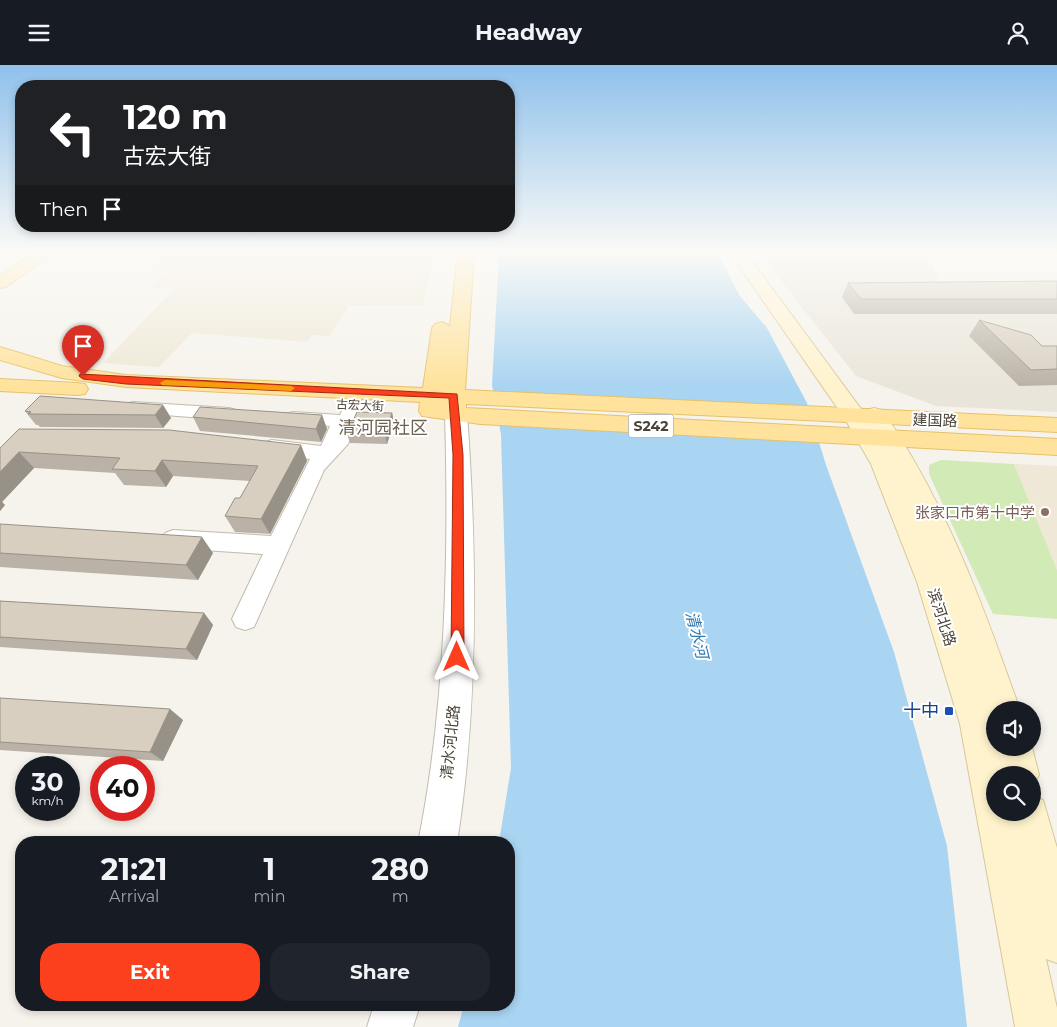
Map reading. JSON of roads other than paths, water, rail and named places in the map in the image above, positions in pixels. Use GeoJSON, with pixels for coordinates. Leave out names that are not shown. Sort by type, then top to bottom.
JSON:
{"type":"FeatureCollection","features":[{"type":"Feature","properties":{"kind":"main road","name":"清水河北路"},"geometry":{"type":"LineString","coordinates":[[453,298],[456,405]]}},
{"type":"Feature","properties":{"kind":"main road","name":"清水河北路"},"geometry":{"type":"LineString","coordinates":[[456,405],[463,298]]}},
{"type":"Feature","properties":{"kind":"main road","name":"滨河北路"},"geometry":{"type":"LineString","coordinates":[[773,298],[873,428],[907,465],[959,580],[1000,701]]}},
{"type":"Feature","properties":{"kind":"main road","name":"滨河北路"},"geometry":{"type":"LineString","coordinates":[[782,298],[873,428],[883,464],[931,582],[976,725],[1038,1027]]}},
{"type":"Feature","properties":{"kind":"main road","name":"古宏大街"},"geometry":{"type":"LineString","coordinates":[[0,353],[20,362],[49,369],[119,380],[456,405]]}},
{"type":"Feature","properties":{"kind":"main road","name":"古宏大街"},"geometry":{"type":"LineString","coordinates":[[0,385],[202,404],[456,405]]}},
{"type":"Feature","properties":{"kind":"main road","name":"建国路"},"geometry":{"type":"LineString","coordinates":[[456,405],[873,428],[1057,447]]}},
{"type":"Feature","properties":{"kind":"main road","name":"建国路"},"geometry":{"type":"LineString","coordinates":[[873,428],[1057,425]]}},
{"type":"Feature","properties":{"kind":"main road"},"geometry":{"type":"LineString","coordinates":[[1032,821],[1057,942]]}},
{"type":"Feature","properties":{"kind":"street"},"geometry":{"type":"LineString","coordinates":[[57,404],[87,405]]}},
{"type":"Feature","properties":{"kind":"street"},"geometry":{"type":"LineString","coordinates":[[116,407],[202,404],[245,415]]}},
{"type":"Feature","properties":{"kind":"street"},"geometry":{"type":"LineString","coordinates":[[183,431],[202,404]]}},
{"type":"Feature","properties":{"kind":"street"},"geometry":{"type":"LineString","coordinates":[[244,619],[314,469],[320,460],[338,444],[354,405]]}},
{"type":"Feature","properties":{"kind":"street","name":"清水河北路"},"geometry":{"type":"LineString","coordinates":[[439,836],[451,739],[457,657],[456,405]]}},
{"type":"Feature","properties":{"kind":"street"},"geometry":{"type":"LineString","coordinates":[[274,417],[342,421],[328,454]]}},
{"type":"Feature","properties":{"kind":"street"},"geometry":{"type":"LineString","coordinates":[[253,445],[328,454]]}},
{"type":"Feature","properties":{"kind":"street"},"geometry":{"type":"LineString","coordinates":[[149,538],[279,546]]}},
{"type":"Feature","properties":{"kind":"street"},"geometry":{"type":"LineString","coordinates":[[390,1027],[395,1011]]}},
{"type":"Feature","properties":{"kind":"water","name":"清水河"},"geometry":{"type":"Polygon","coordinates":[[[497,298],[741,298],[767,328],[807,403],[826,465],[894,652],[947,846],[967,1027],[458,1027],[462,1011],[515,1011],[515,836],[500,836],[511,768],[501,435],[492,385],[497,298]]]}},
{"type":"Feature","properties":{"kind":"place","name":"张家口市第十中学"},"geometry":{"type":"Point","coordinates":[1045,512]}},
{"type":"Feature","properties":{"kind":"place","name":"十中"},"geometry":{"type":"Point","coordinates":[949,711]}},
{"type":"Feature","properties":{"kind":"district","name":"清河园社区"},"geometry":{"type":"Point","coordinates":[383,428]}}]}
